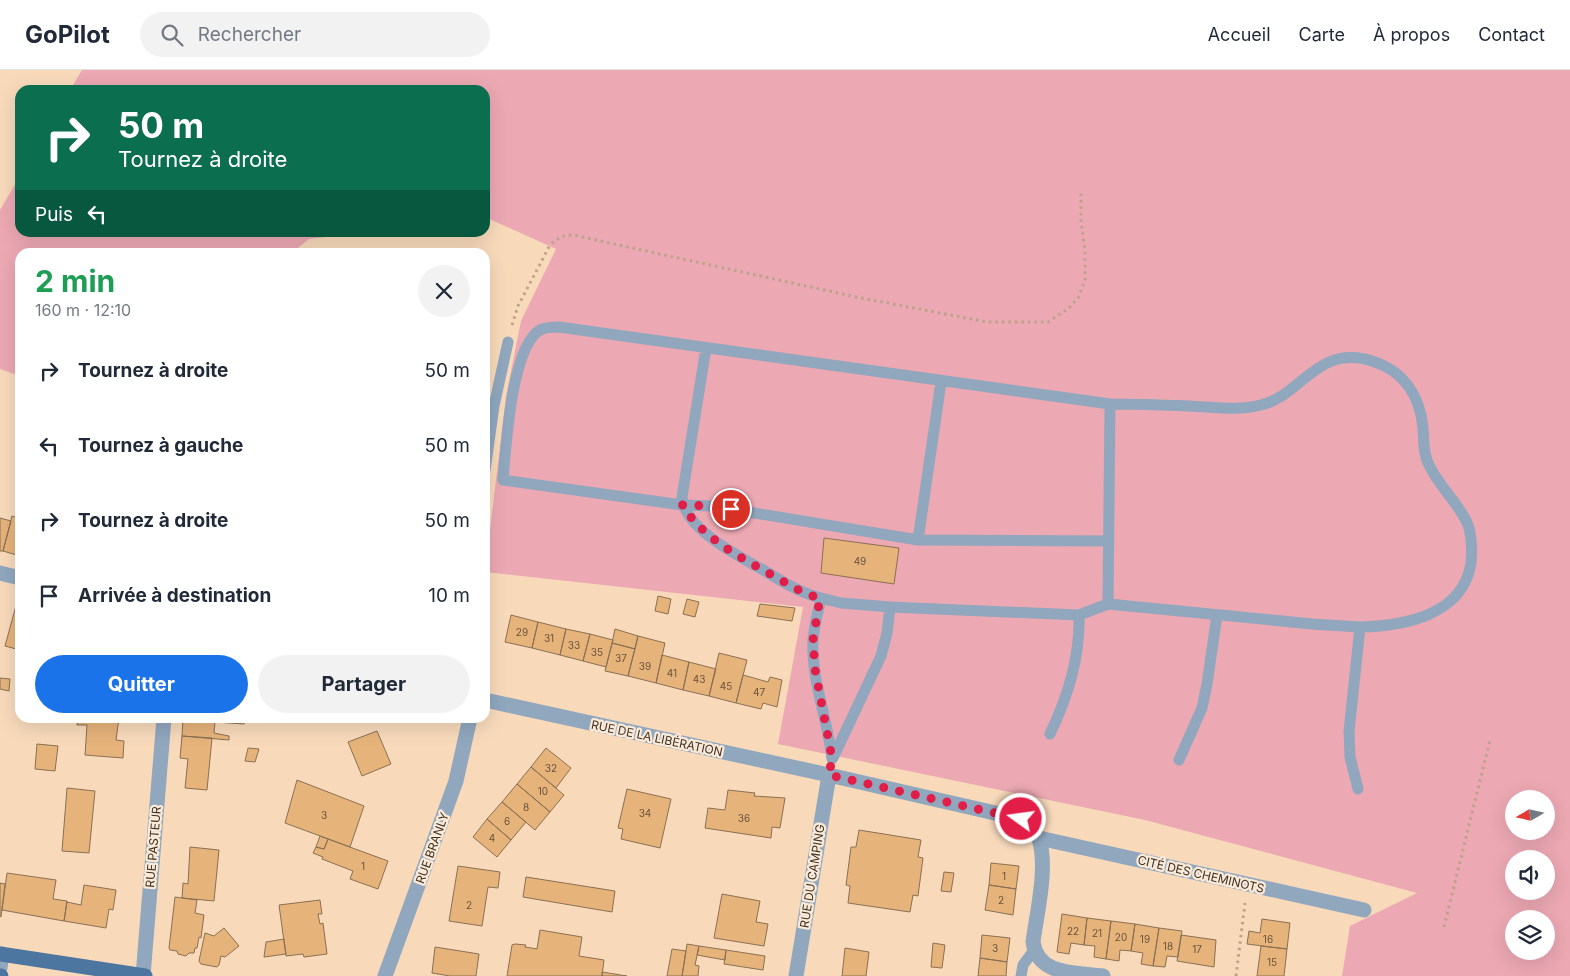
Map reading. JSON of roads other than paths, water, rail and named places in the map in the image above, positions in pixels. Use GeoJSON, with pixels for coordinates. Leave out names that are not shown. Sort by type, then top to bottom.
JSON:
{"type":"FeatureCollection","features":[{"type":"Feature","properties":{"kind":"main road"},"geometry":{"type":"LineString","coordinates":[[1,959],[144,976]]}},
{"type":"Feature","properties":{"kind":"street"},"geometry":{"type":"LineString","coordinates":[[0,573],[15,577]]}},
{"type":"Feature","properties":{"kind":"street","name":"RUE DE LA LIBÉRATION"},"geometry":{"type":"LineString","coordinates":[[490,701],[829,775]]}},
{"type":"Feature","properties":{"kind":"street","name":"RUE PASTEUR"},"geometry":{"type":"LineString","coordinates":[[144,976],[164,723]]}},
{"type":"Feature","properties":{"kind":"street","name":"RUE BRANLY"},"geometry":{"type":"LineString","coordinates":[[385,976],[456,781],[469,723]]}},
{"type":"Feature","properties":{"kind":"street"},"geometry":{"type":"LineString","coordinates":[[829,775],[1013,817],[1029,824],[1039,838],[1042,866],[1033,942],[1034,950],[1042,963],[1049,967],[1103,976]]}},
{"type":"Feature","properties":{"kind":"street","name":"RUE DU CAMPING"},"geometry":{"type":"LineString","coordinates":[[796,976],[829,775]]}},
{"type":"Feature","properties":{"kind":"street","name":"CITÉ DES CHEMINOTS"},"geometry":{"type":"LineString","coordinates":[[1039,838],[1364,910]]}},
{"type":"Feature","properties":{"kind":"lane"},"geometry":{"type":"LineString","coordinates":[[706,348],[682,505],[700,528],[729,551],[806,594],[820,598],[849,604],[890,608],[1080,615],[1108,604],[1329,625],[1376,626],[1409,621],[1437,611],[1458,595],[1470,570],[1472,541],[1458,506],[1429,466],[1426,457],[1421,412],[1412,390],[1400,376],[1377,363],[1359,358],[1349,358],[1326,364],[1310,373],[1271,402],[1248,408],[1110,404],[941,382],[706,348],[548,327],[534,335],[518,371],[510,410],[503,480],[682,505],[712,506],[918,540],[1109,541]]}},
{"type":"Feature","properties":{"kind":"lane"},"geometry":{"type":"LineString","coordinates":[[490,434],[494,406],[508,342]]}},
{"type":"Feature","properties":{"kind":"lane"},"geometry":{"type":"LineString","coordinates":[[918,540],[941,382]]}},
{"type":"Feature","properties":{"kind":"lane"},"geometry":{"type":"LineString","coordinates":[[1108,604],[1110,404]]}},
{"type":"Feature","properties":{"kind":"lane"},"geometry":{"type":"LineString","coordinates":[[820,598],[813,640],[815,669],[832,758]]}},
{"type":"Feature","properties":{"kind":"lane"},"geometry":{"type":"LineString","coordinates":[[829,775],[832,758],[881,656],[890,608]]}},
{"type":"Feature","properties":{"kind":"lane"},"geometry":{"type":"LineString","coordinates":[[1050,734],[1067,696],[1076,662],[1080,634],[1080,615]]}},
{"type":"Feature","properties":{"kind":"lane"},"geometry":{"type":"LineString","coordinates":[[1179,760],[1202,708],[1217,615]]}},
{"type":"Feature","properties":{"kind":"lane"},"geometry":{"type":"LineString","coordinates":[[1358,789],[1350,757],[1349,731],[1360,626]]}},
{"type":"Feature","properties":{"kind":"lane"},"geometry":{"type":"LineString","coordinates":[[1021,976],[1023,965],[1034,950]]}}]}
